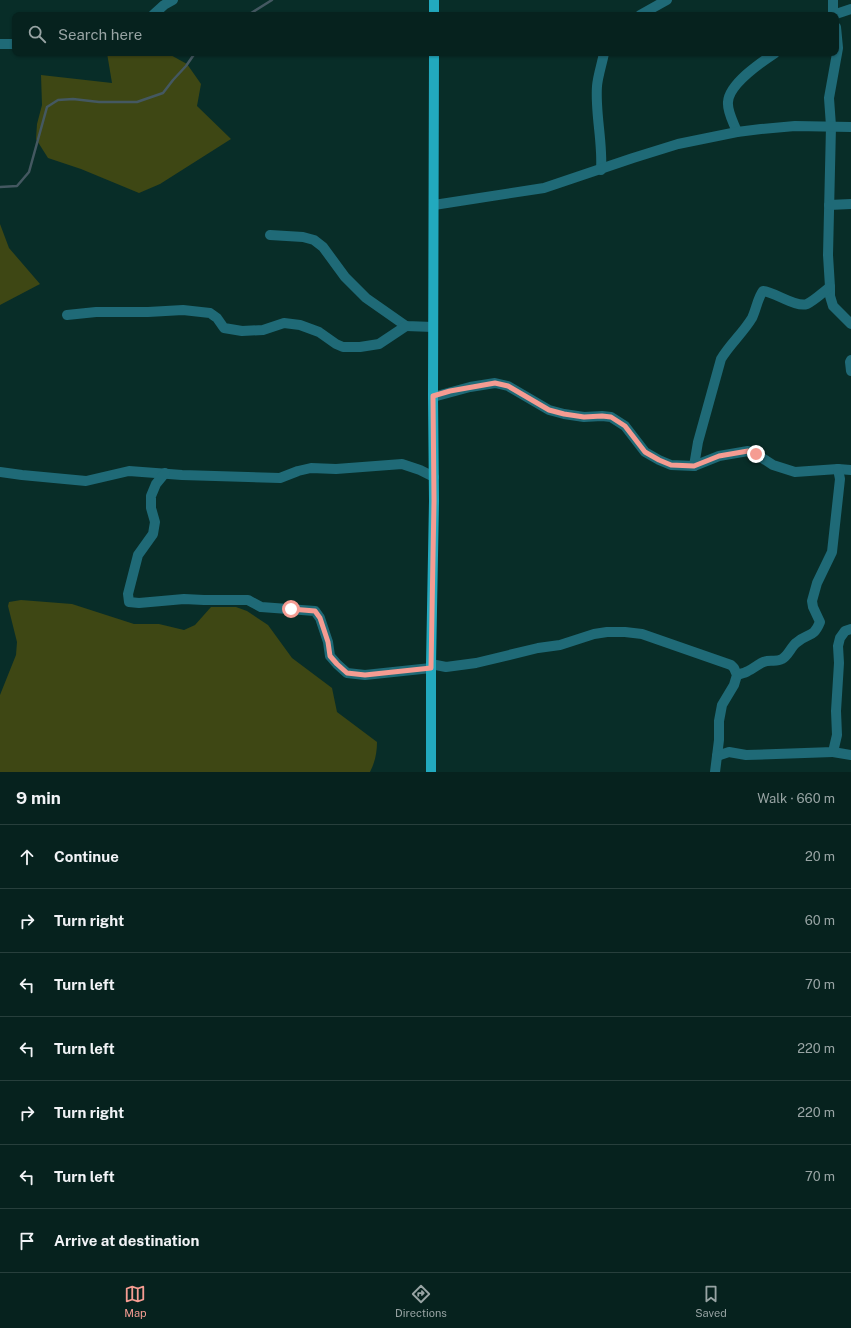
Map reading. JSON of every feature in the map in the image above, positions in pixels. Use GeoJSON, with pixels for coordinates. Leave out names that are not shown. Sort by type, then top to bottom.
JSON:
{"type":"FeatureCollection","features":[{"type":"Feature","properties":{"kind":"main road"},"geometry":{"type":"LineString","coordinates":[[434,0],[434,12]]}},
{"type":"Feature","properties":{"kind":"main road"},"geometry":{"type":"LineString","coordinates":[[431,772],[434,477],[434,56]]}},
{"type":"Feature","properties":{"kind":"street"},"geometry":{"type":"LineString","coordinates":[[156,12],[173,0]]}},
{"type":"Feature","properties":{"kind":"street"},"geometry":{"type":"LineString","coordinates":[[645,12],[667,0]]}},
{"type":"Feature","properties":{"kind":"street"},"geometry":{"type":"LineString","coordinates":[[833,0],[833,12]]}},
{"type":"Feature","properties":{"kind":"street"},"geometry":{"type":"LineString","coordinates":[[839,13],[851,9]]}},
{"type":"Feature","properties":{"kind":"street"},"geometry":{"type":"LineString","coordinates":[[0,44],[12,44]]}},
{"type":"Feature","properties":{"kind":"street"},"geometry":{"type":"LineString","coordinates":[[601,170],[602,157],[599,136],[597,87],[603,56]]}},
{"type":"Feature","properties":{"kind":"street"},"geometry":{"type":"LineString","coordinates":[[737,132],[728,103],[730,91],[748,74],[771,56]]}},
{"type":"Feature","properties":{"kind":"street"},"geometry":{"type":"LineString","coordinates":[[837,56],[829,98],[832,126],[828,255],[830,296],[833,306],[851,324]]}},
{"type":"Feature","properties":{"kind":"street"},"geometry":{"type":"LineString","coordinates":[[434,205],[544,188],[678,144],[737,132],[795,126],[851,127]]}},
{"type":"Feature","properties":{"kind":"street"},"geometry":{"type":"LineString","coordinates":[[829,205],[851,204]]}},
{"type":"Feature","properties":{"kind":"street"},"geometry":{"type":"LineString","coordinates":[[270,235],[303,237],[314,240],[323,247],[345,277],[366,298],[406,326],[433,327]]}},
{"type":"Feature","properties":{"kind":"street"},"geometry":{"type":"LineString","coordinates":[[694,466],[698,442],[721,359],[727,348],[751,319],[762,291],[770,292],[799,305],[806,304],[830,287]]}},
{"type":"Feature","properties":{"kind":"street"},"geometry":{"type":"LineString","coordinates":[[67,315],[102,312],[183,310],[210,313],[217,318],[224,328],[242,331],[263,330],[284,323],[300,325],[319,332],[343,347],[360,348],[379,344],[406,326]]}},
{"type":"Feature","properties":{"kind":"street"},"geometry":{"type":"LineString","coordinates":[[851,360],[851,372]]}},
{"type":"Feature","properties":{"kind":"street"},"geometry":{"type":"LineString","coordinates":[[433,396],[463,388],[495,383],[508,386],[544,407],[556,412],[584,417],[611,417],[625,426],[645,452],[671,465],[694,466],[719,456],[748,451],[756,454],[773,465],[795,472],[838,469],[851,470]]}},
{"type":"Feature","properties":{"kind":"street"},"geometry":{"type":"LineString","coordinates":[[0,472],[86,481],[129,471],[280,478],[311,468],[336,469],[402,464],[420,470],[434,477]]}},
{"type":"Feature","properties":{"kind":"street"},"geometry":{"type":"LineString","coordinates":[[737,675],[767,660],[778,661],[783,658],[803,637],[812,635],[818,628],[820,622],[812,601],[817,583],[832,552],[840,479],[838,469]]}},
{"type":"Feature","properties":{"kind":"street"},"geometry":{"type":"LineString","coordinates":[[165,473],[156,484],[151,496],[151,508],[155,522],[153,534],[138,555],[128,594],[129,602],[139,603],[184,599],[248,600],[261,607],[315,611],[320,618],[328,642],[330,656],[347,673],[365,675],[431,666],[446,667],[476,663],[538,648],[560,645],[594,634],[607,632],[642,634],[731,665],[734,668],[737,675],[734,685],[722,706],[719,722],[719,740],[715,772]]}},
{"type":"Feature","properties":{"kind":"street"},"geometry":{"type":"LineString","coordinates":[[832,752],[837,735],[836,711],[839,663],[838,646],[840,638],[845,631],[851,629]]}},
{"type":"Feature","properties":{"kind":"street"},"geometry":{"type":"LineString","coordinates":[[717,756],[729,752],[746,755],[832,752],[851,755]]}},
{"type":"Feature","properties":{"kind":"green space"},"geometry":{"type":"Polygon","coordinates":[[[108,56],[172,56],[187,64],[201,84],[197,106],[231,139],[160,184],[139,193],[81,169],[48,158],[36,139],[37,124],[42,105],[41,75],[112,83],[108,56]]]}},
{"type":"Feature","properties":{"kind":"green space"},"geometry":{"type":"Polygon","coordinates":[[[0,224],[9,248],[40,284],[0,305],[0,224]]]}},
{"type":"Feature","properties":{"kind":"green space"},"geometry":{"type":"Polygon","coordinates":[[[21,600],[72,604],[134,624],[159,624],[184,630],[195,625],[211,607],[236,607],[247,611],[268,625],[292,658],[332,688],[337,712],[377,742],[377,750],[370,772],[0,772],[0,695],[16,655],[17,642],[8,606],[9,602],[21,600]]]}},
{"type":"Feature","properties":{"kind":"waterway"},"geometry":{"type":"LineString","coordinates":[[253,12],[272,0]]}},
{"type":"Feature","properties":{"kind":"waterway"},"geometry":{"type":"LineString","coordinates":[[0,187],[17,186],[29,172],[47,107],[58,100],[73,99],[99,102],[137,102],[163,93],[193,56]]}},
{"type":"Feature","properties":{"kind":"route"},"geometry":{"type":"LineString","coordinates":[[291,609],[315,611],[320,618],[328,642],[330,656],[347,673],[365,675],[431,668],[434,501],[433,396],[450,391],[495,383],[508,386],[549,410],[584,417],[611,417],[625,426],[645,452],[671,465],[694,466],[719,456],[748,451],[756,454]]}}]}
